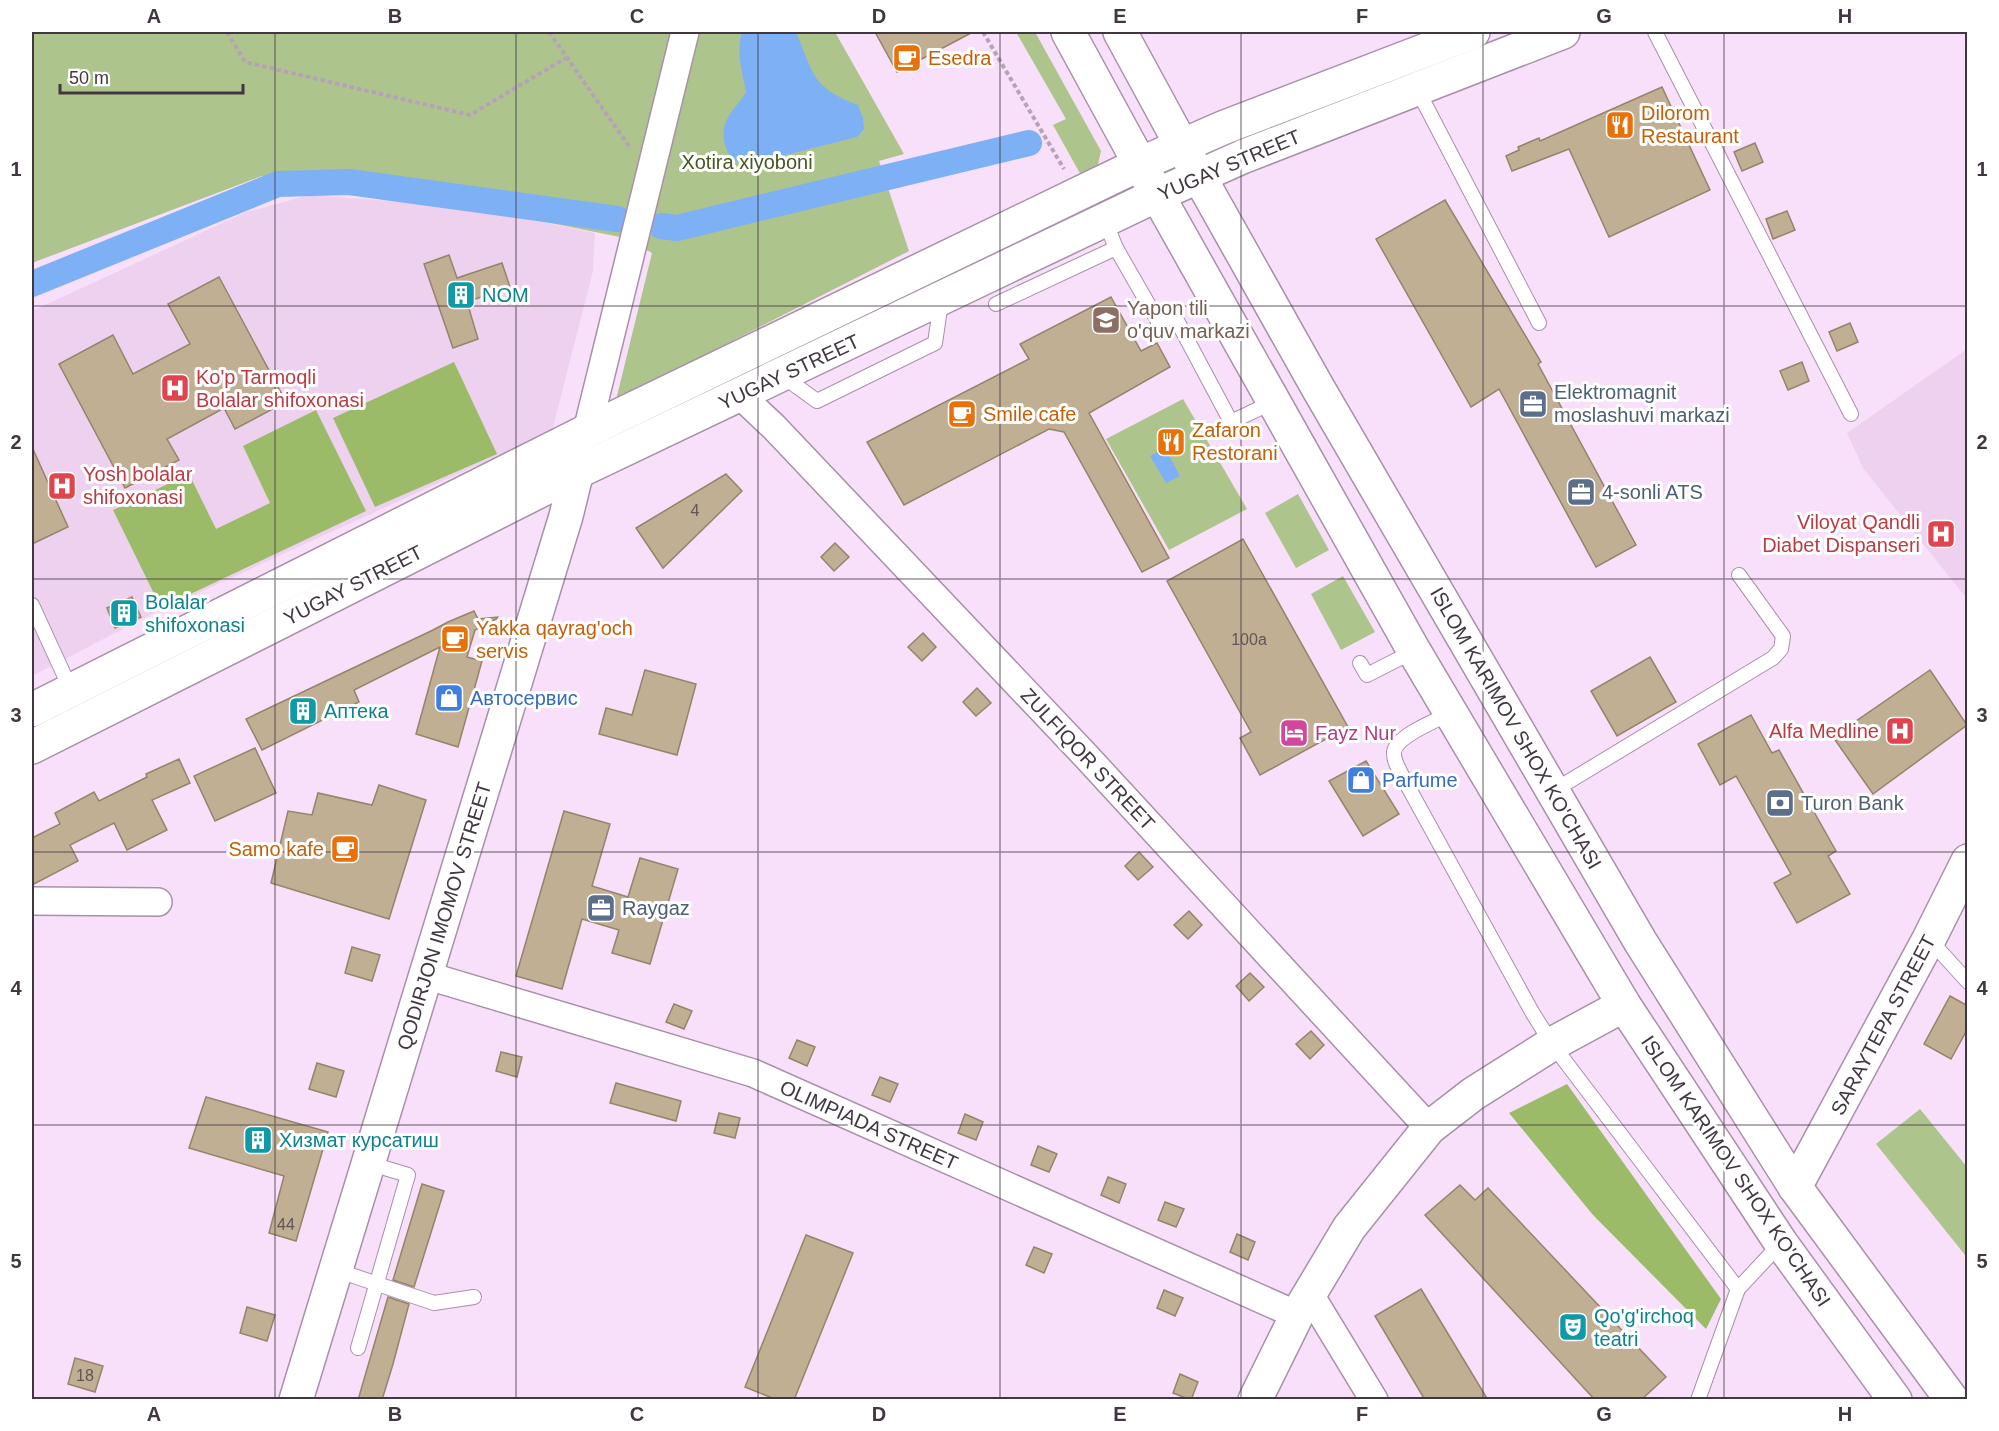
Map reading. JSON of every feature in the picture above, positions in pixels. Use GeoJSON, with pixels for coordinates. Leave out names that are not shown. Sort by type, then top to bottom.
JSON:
{"type":"FeatureCollection","features":[{"type":"Feature","properties":{"kind":"main road","name":"ISLOM KARIMOV SHOX KO'CHASI"},"geometry":{"type":"LineString","coordinates":[[1068,32],[1157,195],[1414,651],[1624,1005],[1781,1243],[1894,1400]]}},
{"type":"Feature","properties":{"kind":"main road","name":"ISLOM KARIMOV SHOX KO'CHASI"},"geometry":{"type":"LineString","coordinates":[[1120,32],[1318,388],[1640,941],[1795,1187],[1952,1400]]}},
{"type":"Feature","properties":{"kind":"main road","name":"YUGAY STREET"},"geometry":{"type":"LineString","coordinates":[[32,711],[587,431],[1078,193],[1225,127],[1473,32]]}},
{"type":"Feature","properties":{"kind":"main road","name":"YUGAY STREET"},"geometry":{"type":"LineString","coordinates":[[32,747],[577,472],[941,299],[1110,235],[1157,195],[1242,157],[1563,32]]}},
{"type":"Feature","properties":{"kind":"main road","name":"QODIRJON IMOMOV STREET"},"geometry":{"type":"LineString","coordinates":[[296,1400],[566,516],[587,431]]}},
{"type":"Feature","properties":{"kind":"main road","name":"SARAYTEPA STREET"},"geometry":{"type":"LineString","coordinates":[[1795,1187],[1929,939],[1968,861]]}},
{"type":"Feature","properties":{"kind":"main road"},"geometry":{"type":"LineString","coordinates":[[1255,1400],[1303,1304],[1349,1228],[1429,1128],[1473,1094],[1552,1044],[1624,1005]]}},
{"type":"Feature","properties":{"kind":"street"},"geometry":{"type":"LineString","coordinates":[[587,431],[686,32]]}},
{"type":"Feature","properties":{"kind":"street","name":"ZULFIQOR STREET"},"geometry":{"type":"LineString","coordinates":[[740,395],[782,435],[1077,746],[1429,1128]]}},
{"type":"Feature","properties":{"kind":"street"},"geometry":{"type":"LineString","coordinates":[[32,901],[158,902]]}},
{"type":"Feature","properties":{"kind":"street","name":"OLIMPIADA STREET"},"geometry":{"type":"LineString","coordinates":[[425,975],[753,1073],[1303,1304]]}},
{"type":"Feature","properties":{"kind":"street"},"geometry":{"type":"LineString","coordinates":[[1303,1304],[1374,1400]]}},
{"type":"Feature","properties":{"kind":"lane"},"geometry":{"type":"LineString","coordinates":[[1655,32],[1851,414]]}},
{"type":"Feature","properties":{"kind":"lane"},"geometry":{"type":"LineString","coordinates":[[1417,89],[1539,323]]}},
{"type":"Feature","properties":{"kind":"lane"},"geometry":{"type":"LineString","coordinates":[[996,304],[1110,235],[1160,323],[1174,315],[1232,423],[1275,401]]}},
{"type":"Feature","properties":{"kind":"lane"},"geometry":{"type":"LineString","coordinates":[[1553,792],[1773,658],[1781,649],[1783,636],[1739,575]]}},
{"type":"Feature","properties":{"kind":"lane"},"geometry":{"type":"LineString","coordinates":[[32,605],[71,690]]}},
{"type":"Feature","properties":{"kind":"lane"},"geometry":{"type":"LineString","coordinates":[[1360,663],[1367,675],[1414,651]]}},
{"type":"Feature","properties":{"kind":"lane"},"geometry":{"type":"LineString","coordinates":[[1451,713],[1418,729],[1397,745],[1394,751],[1395,761],[1532,1012],[1552,1044],[1738,1289]]}},
{"type":"Feature","properties":{"kind":"lane"},"geometry":{"type":"LineString","coordinates":[[1929,939],[1968,982]]}},
{"type":"Feature","properties":{"kind":"lane"},"geometry":{"type":"LineString","coordinates":[[357,1348],[408,1175],[368,1162]]}},
{"type":"Feature","properties":{"kind":"lane"},"geometry":{"type":"LineString","coordinates":[[1698,1400],[1738,1289],[1781,1243]]}},
{"type":"Feature","properties":{"kind":"lane"},"geometry":{"type":"LineString","coordinates":[[336,1270],[434,1303],[474,1297]]}},
{"type":"Feature","properties":{"kind":"path"},"geometry":{"type":"LineString","coordinates":[[227,32],[245,62],[470,115],[566,58]]}},
{"type":"Feature","properties":{"kind":"path"},"geometry":{"type":"LineString","coordinates":[[549,32],[651,176]]}},
{"type":"Feature","properties":{"kind":"path"},"geometry":{"type":"LineString","coordinates":[[983,32],[1078,193]]}},
{"type":"Feature","properties":{"kind":"shaded area"},"geometry":{"type":"Polygon","coordinates":[[[310,195],[471,207],[595,233],[593,271],[552,431],[152,614],[32,676],[32,311],[246,212],[310,195]]]}},
{"type":"Feature","properties":{"kind":"shaded area","name":"Viloyat Qandli Diabet Dispanseri"},"geometry":{"type":"Polygon","coordinates":[[[1967,349],[1967,599],[1863,468],[1847,433],[1967,349]]]}},
{"type":"Feature","properties":{"kind":"green space","name":"Xotira xiyoboni"},"geometry":{"type":"Polygon","coordinates":[[[32,32],[835,32],[904,154],[879,161],[909,251],[616,400],[652,253],[625,238],[471,207],[262,176],[32,263],[32,32]]]}},
{"type":"Feature","properties":{"kind":"green space"},"geometry":{"type":"Polygon","coordinates":[[[1016,32],[1035,32],[1101,151],[1098,164],[1082,177],[1053,125],[1066,119],[1016,32]]]}},
{"type":"Feature","properties":{"kind":"green space"},"geometry":{"type":"Polygon","coordinates":[[[454,362],[497,454],[375,507],[333,418],[454,362]]]}},
{"type":"Feature","properties":{"kind":"green space"},"geometry":{"type":"Polygon","coordinates":[[[1183,399],[1247,509],[1169,550],[1106,439],[1183,399]]]}},
{"type":"Feature","properties":{"kind":"green space"},"geometry":{"type":"Polygon","coordinates":[[[316,410],[366,511],[161,608],[113,510],[189,474],[216,529],[270,503],[243,446],[316,410]]]}},
{"type":"Feature","properties":{"kind":"green space"},"geometry":{"type":"Polygon","coordinates":[[[1298,494],[1329,550],[1296,568],[1265,513],[1298,494]]]}},
{"type":"Feature","properties":{"kind":"green space"},"geometry":{"type":"Polygon","coordinates":[[[1343,576],[1375,632],[1341,650],[1311,594],[1343,576]]]}},
{"type":"Feature","properties":{"kind":"green space"},"geometry":{"type":"Polygon","coordinates":[[[1567,1084],[1721,1299],[1706,1329],[1593,1215],[1509,1113],[1567,1084]]]}},
{"type":"Feature","properties":{"kind":"green space"},"geometry":{"type":"Polygon","coordinates":[[[1920,1109],[1967,1167],[1968,1253],[1965,1255],[1876,1144],[1920,1109]]]}},
{"type":"Feature","properties":{"kind":"water"},"geometry":{"type":"Polygon","coordinates":[[[742,32],[796,32],[816,78],[831,92],[858,105],[864,129],[857,137],[759,162],[744,163],[734,159],[725,145],[724,129],[727,120],[746,92],[741,70],[740,39],[742,32]]]}},
{"type":"Feature","properties":{"kind":"water"},"geometry":{"type":"Polygon","coordinates":[[[1165,448],[1180,476],[1166,483],[1150,456],[1165,448]]]}},
{"type":"Feature","properties":{"kind":"building","name":"Esedra"},"geometry":{"type":"Polygon","coordinates":[[[875,32],[973,32],[897,72],[875,32]]]}},
{"type":"Feature","properties":{"kind":"building"},"geometry":{"type":"Polygon","coordinates":[[[1662,87],[1710,190],[1609,237],[1569,149],[1512,171],[1506,156],[1519,150],[1518,147],[1539,138],[1540,141],[1662,87]]]}},
{"type":"Feature","properties":{"kind":"building"},"geometry":{"type":"Polygon","coordinates":[[[1755,143],[1763,162],[1742,171],[1734,152],[1755,143]]]}},
{"type":"Feature","properties":{"kind":"building"},"geometry":{"type":"Polygon","coordinates":[[[1445,200],[1541,362],[1538,364],[1636,545],[1596,567],[1499,389],[1471,407],[1376,239],[1445,200]]]}},
{"type":"Feature","properties":{"kind":"building"},"geometry":{"type":"Polygon","coordinates":[[[1787,211],[1795,230],[1773,239],[1766,219],[1787,211]]]}},
{"type":"Feature","properties":{"kind":"building","name":"NOM"},"geometry":{"type":"Polygon","coordinates":[[[449,255],[457,278],[502,263],[510,287],[467,302],[478,339],[453,348],[424,264],[449,255]]]}},
{"type":"Feature","properties":{"kind":"building","name":"Ko'p Tarmoqli Bolalar shifoxonasi"},"geometry":{"type":"Polygon","coordinates":[[[219,277],[286,402],[235,429],[224,408],[167,439],[179,460],[125,488],[59,364],[113,335],[133,374],[190,344],[168,304],[219,277]]]}},
{"type":"Feature","properties":{"kind":"building"},"geometry":{"type":"Polygon","coordinates":[[[1111,297],[1141,351],[1157,343],[1170,367],[1089,413],[1169,558],[1142,572],[1064,432],[1049,429],[904,505],[867,442],[1029,359],[1020,344],[1111,297]]]}},
{"type":"Feature","properties":{"kind":"building"},"geometry":{"type":"Polygon","coordinates":[[[1850,323],[1858,342],[1837,351],[1829,332],[1850,323]]]}},
{"type":"Feature","properties":{"kind":"building"},"geometry":{"type":"Polygon","coordinates":[[[1802,362],[1809,381],[1788,390],[1780,371],[1802,362]]]}},
{"type":"Feature","properties":{"kind":"building"},"geometry":{"type":"Polygon","coordinates":[[[32,447],[68,527],[32,544],[32,447]]]}},
{"type":"Feature","properties":{"kind":"building"},"geometry":{"type":"Polygon","coordinates":[[[726,474],[742,491],[663,568],[636,528],[726,474]]]}},
{"type":"Feature","properties":{"kind":"building"},"geometry":{"type":"Polygon","coordinates":[[[1243,539],[1348,727],[1260,775],[1240,738],[1251,732],[1167,581],[1243,539]]]}},
{"type":"Feature","properties":{"kind":"building"},"geometry":{"type":"Polygon","coordinates":[[[835,543],[849,557],[834,571],[821,557],[835,543]]]}},
{"type":"Feature","properties":{"kind":"building","name":"Bolalar shifoxonasi"},"geometry":{"type":"Polygon","coordinates":[[[132,597],[141,617],[115,628],[107,608],[132,597]]]}},
{"type":"Feature","properties":{"kind":"building"},"geometry":{"type":"Polygon","coordinates":[[[474,611],[478,619],[498,618],[475,630],[467,657],[482,661],[458,747],[416,734],[440,647],[354,690],[359,702],[262,750],[246,719],[474,611]]]}},
{"type":"Feature","properties":{"kind":"building"},"geometry":{"type":"Polygon","coordinates":[[[923,633],[936,647],[922,661],[908,647],[923,633]]]}},
{"type":"Feature","properties":{"kind":"building"},"geometry":{"type":"Polygon","coordinates":[[[1650,657],[1676,702],[1617,736],[1591,691],[1650,657]]]}},
{"type":"Feature","properties":{"kind":"building"},"geometry":{"type":"Polygon","coordinates":[[[645,670],[696,684],[677,755],[599,734],[606,708],[632,715],[645,670]]]}},
{"type":"Feature","properties":{"kind":"building","name":"Alfa Medline"},"geometry":{"type":"Polygon","coordinates":[[[1930,670],[1967,725],[1873,794],[1833,737],[1930,670]]]}},
{"type":"Feature","properties":{"kind":"building"},"geometry":{"type":"Polygon","coordinates":[[[977,688],[991,703],[976,716],[963,702],[977,688]]]}},
{"type":"Feature","properties":{"kind":"building","name":"Turon Bank"},"geometry":{"type":"Polygon","coordinates":[[[1751,715],[1772,753],[1779,750],[1836,851],[1828,856],[1850,894],[1797,923],[1774,883],[1791,874],[1736,776],[1720,785],[1698,744],[1751,715]]]}},
{"type":"Feature","properties":{"kind":"building"},"geometry":{"type":"Polygon","coordinates":[[[255,748],[276,793],[215,821],[194,776],[255,748]]]}},
{"type":"Feature","properties":{"kind":"building"},"geometry":{"type":"Polygon","coordinates":[[[179,759],[190,783],[152,800],[167,830],[127,850],[114,823],[70,845],[78,861],[32,885],[32,838],[60,824],[55,813],[94,792],[99,801],[147,777],[146,774],[179,759]]]}},
{"type":"Feature","properties":{"kind":"building"},"geometry":{"type":"Polygon","coordinates":[[[1366,761],[1399,814],[1363,836],[1329,781],[1366,761]]]}},
{"type":"Feature","properties":{"kind":"building","name":"Samo kafe"},"geometry":{"type":"Polygon","coordinates":[[[379,785],[426,800],[389,919],[271,883],[288,811],[312,815],[318,793],[372,805],[379,785]]]}},
{"type":"Feature","properties":{"kind":"building","name":"Raygaz"},"geometry":{"type":"Polygon","coordinates":[[[564,811],[610,824],[592,886],[628,897],[640,858],[678,869],[650,964],[612,953],[619,930],[582,919],[562,989],[516,976],[564,811]]]}},
{"type":"Feature","properties":{"kind":"building"},"geometry":{"type":"Polygon","coordinates":[[[1139,852],[1153,867],[1138,880],[1125,866],[1139,852]]]}},
{"type":"Feature","properties":{"kind":"building"},"geometry":{"type":"Polygon","coordinates":[[[1189,911],[1202,925],[1188,939],[1174,925],[1189,911]]]}},
{"type":"Feature","properties":{"kind":"building"},"geometry":{"type":"Polygon","coordinates":[[[352,947],[380,955],[372,981],[345,973],[352,947]]]}},
{"type":"Feature","properties":{"kind":"building"},"geometry":{"type":"Polygon","coordinates":[[[1250,973],[1264,987],[1249,1001],[1236,986],[1250,973]]]}},
{"type":"Feature","properties":{"kind":"building"},"geometry":{"type":"Polygon","coordinates":[[[1950,996],[1968,1006],[1968,1028],[1951,1059],[1924,1044],[1950,996]]]}},
{"type":"Feature","properties":{"kind":"building"},"geometry":{"type":"Polygon","coordinates":[[[674,1004],[692,1011],[684,1029],[666,1022],[674,1004]]]}},
{"type":"Feature","properties":{"kind":"building"},"geometry":{"type":"Polygon","coordinates":[[[1311,1031],[1324,1045],[1310,1059],[1296,1044],[1311,1031]]]}},
{"type":"Feature","properties":{"kind":"building"},"geometry":{"type":"Polygon","coordinates":[[[797,1040],[815,1047],[807,1066],[789,1058],[797,1040]]]}},
{"type":"Feature","properties":{"kind":"building"},"geometry":{"type":"Polygon","coordinates":[[[501,1052],[522,1057],[517,1077],[496,1071],[501,1052]]]}},
{"type":"Feature","properties":{"kind":"building"},"geometry":{"type":"Polygon","coordinates":[[[317,1063],[344,1071],[336,1097],[309,1089],[317,1063]]]}},
{"type":"Feature","properties":{"kind":"building"},"geometry":{"type":"Polygon","coordinates":[[[880,1077],[898,1084],[890,1102],[872,1095],[880,1077]]]}},
{"type":"Feature","properties":{"kind":"building"},"geometry":{"type":"Polygon","coordinates":[[[616,1083],[681,1101],[676,1121],[610,1103],[616,1083]]]}},
{"type":"Feature","properties":{"kind":"building","name":"Хизмат курсатиш"},"geometry":{"type":"Polygon","coordinates":[[[206,1097],[328,1132],[296,1241],[269,1233],[284,1176],[189,1148],[206,1097]]]}},
{"type":"Feature","properties":{"kind":"building"},"geometry":{"type":"Polygon","coordinates":[[[719,1113],[740,1118],[735,1138],[714,1133],[719,1113]]]}},
{"type":"Feature","properties":{"kind":"building"},"geometry":{"type":"Polygon","coordinates":[[[965,1114],[983,1122],[976,1140],[958,1133],[965,1114]]]}},
{"type":"Feature","properties":{"kind":"building"},"geometry":{"type":"Polygon","coordinates":[[[1038,1146],[1057,1154],[1049,1172],[1031,1165],[1038,1146]]]}},
{"type":"Feature","properties":{"kind":"building"},"geometry":{"type":"Polygon","coordinates":[[[1108,1177],[1126,1184],[1119,1203],[1101,1195],[1108,1177]]]}},
{"type":"Feature","properties":{"kind":"building"},"geometry":{"type":"Polygon","coordinates":[[[422,1184],[444,1191],[414,1287],[393,1280],[422,1184]]]}},
{"type":"Feature","properties":{"kind":"building","name":"Qo'g'irchoq teatri"},"geometry":{"type":"Polygon","coordinates":[[[1460,1185],[1475,1200],[1488,1188],[1666,1377],[1641,1400],[1595,1400],[1425,1215],[1460,1185]]]}},
{"type":"Feature","properties":{"kind":"building"},"geometry":{"type":"Polygon","coordinates":[[[1165,1202],[1184,1209],[1176,1227],[1158,1220],[1165,1202]]]}},
{"type":"Feature","properties":{"kind":"building"},"geometry":{"type":"Polygon","coordinates":[[[1237,1234],[1255,1242],[1248,1260],[1230,1252],[1237,1234]]]}},
{"type":"Feature","properties":{"kind":"building"},"geometry":{"type":"Polygon","coordinates":[[[806,1235],[853,1253],[794,1400],[777,1400],[745,1387],[806,1235]]]}},
{"type":"Feature","properties":{"kind":"building"},"geometry":{"type":"Polygon","coordinates":[[[1034,1247],[1052,1254],[1044,1273],[1026,1265],[1034,1247]]]}},
{"type":"Feature","properties":{"kind":"building"},"geometry":{"type":"Polygon","coordinates":[[[1421,1289],[1488,1400],[1425,1400],[1375,1316],[1421,1289]]]}},
{"type":"Feature","properties":{"kind":"building"},"geometry":{"type":"Polygon","coordinates":[[[1164,1290],[1183,1298],[1175,1316],[1157,1308],[1164,1290]]]}},
{"type":"Feature","properties":{"kind":"building"},"geometry":{"type":"Polygon","coordinates":[[[388,1297],[409,1304],[393,1364],[382,1400],[358,1400],[388,1297]]]}},
{"type":"Feature","properties":{"kind":"building"},"geometry":{"type":"Polygon","coordinates":[[[247,1307],[275,1315],[267,1341],[240,1333],[247,1307]]]}},
{"type":"Feature","properties":{"kind":"building"},"geometry":{"type":"Polygon","coordinates":[[[75,1358],[103,1366],[95,1392],[68,1384],[75,1358]]]}},
{"type":"Feature","properties":{"kind":"building"},"geometry":{"type":"Polygon","coordinates":[[[1180,1374],[1198,1382],[1191,1400],[1173,1393],[1180,1374]]]}},
{"type":"Feature","properties":{"kind":"waterway"},"geometry":{"type":"LineString","coordinates":[[661,226],[677,228],[1029,143]]}},
{"type":"Feature","properties":{"kind":"waterway"},"geometry":{"type":"LineString","coordinates":[[32,284],[278,184],[349,182],[617,219]]}},
{"type":"Feature","properties":{"kind":"place","name":"Esedra"},"geometry":{"type":"Point","coordinates":[907,58]}},
{"type":"Feature","properties":{"kind":"place","name":"Dilorom Restaurant"},"geometry":{"type":"Point","coordinates":[1620,125]}},
{"type":"Feature","properties":{"kind":"place","name":"NOM"},"geometry":{"type":"Point","coordinates":[461,295]}},
{"type":"Feature","properties":{"kind":"place","name":"Yapon tili o'quv markazi"},"geometry":{"type":"Point","coordinates":[1106,320]}},
{"type":"Feature","properties":{"kind":"place","name":"Ko'p Tarmoqli Bolalar shifoxonasi"},"geometry":{"type":"Point","coordinates":[175,388]}},
{"type":"Feature","properties":{"kind":"place","name":"Elektromagnit moslashuvi markazi"},"geometry":{"type":"Point","coordinates":[1533,404]}},
{"type":"Feature","properties":{"kind":"place","name":"Smile cafe"},"geometry":{"type":"Point","coordinates":[962,414]}},
{"type":"Feature","properties":{"kind":"place","name":"Zafaron Restorani"},"geometry":{"type":"Point","coordinates":[1171,442]}},
{"type":"Feature","properties":{"kind":"place","name":"Yosh bolalar shifoxonasi"},"geometry":{"type":"Point","coordinates":[62,486]}},
{"type":"Feature","properties":{"kind":"place","name":"4-sonli ATS"},"geometry":{"type":"Point","coordinates":[1581,492]}},
{"type":"Feature","properties":{"kind":"place","name":"Viloyat Qandli Diabet Dispanseri"},"geometry":{"type":"Point","coordinates":[1941,534]}},
{"type":"Feature","properties":{"kind":"place","name":"Bolalar shifoxonasi"},"geometry":{"type":"Point","coordinates":[124,613]}},
{"type":"Feature","properties":{"kind":"place","name":"Yakka qayrag'och servis"},"geometry":{"type":"Point","coordinates":[455,639]}},
{"type":"Feature","properties":{"kind":"place","name":"Автосервис"},"geometry":{"type":"Point","coordinates":[449,698]}},
{"type":"Feature","properties":{"kind":"place","name":"Аптека"},"geometry":{"type":"Point","coordinates":[303,711]}},
{"type":"Feature","properties":{"kind":"place","name":"Alfa Medline"},"geometry":{"type":"Point","coordinates":[1900,731]}},
{"type":"Feature","properties":{"kind":"place","name":"Fayz Nur"},"geometry":{"type":"Point","coordinates":[1294,733]}},
{"type":"Feature","properties":{"kind":"place","name":"Parfume"},"geometry":{"type":"Point","coordinates":[1361,780]}},
{"type":"Feature","properties":{"kind":"place","name":"Turon Bank"},"geometry":{"type":"Point","coordinates":[1780,803]}},
{"type":"Feature","properties":{"kind":"place","name":"Samo kafe"},"geometry":{"type":"Point","coordinates":[345,849]}},
{"type":"Feature","properties":{"kind":"place","name":"Raygaz"},"geometry":{"type":"Point","coordinates":[601,908]}},
{"type":"Feature","properties":{"kind":"place","name":"Хизмат курсатиш"},"geometry":{"type":"Point","coordinates":[258,1140]}},
{"type":"Feature","properties":{"kind":"place","name":"Qo'g'irchoq teatri"},"geometry":{"type":"Point","coordinates":[1573,1327]}}]}
